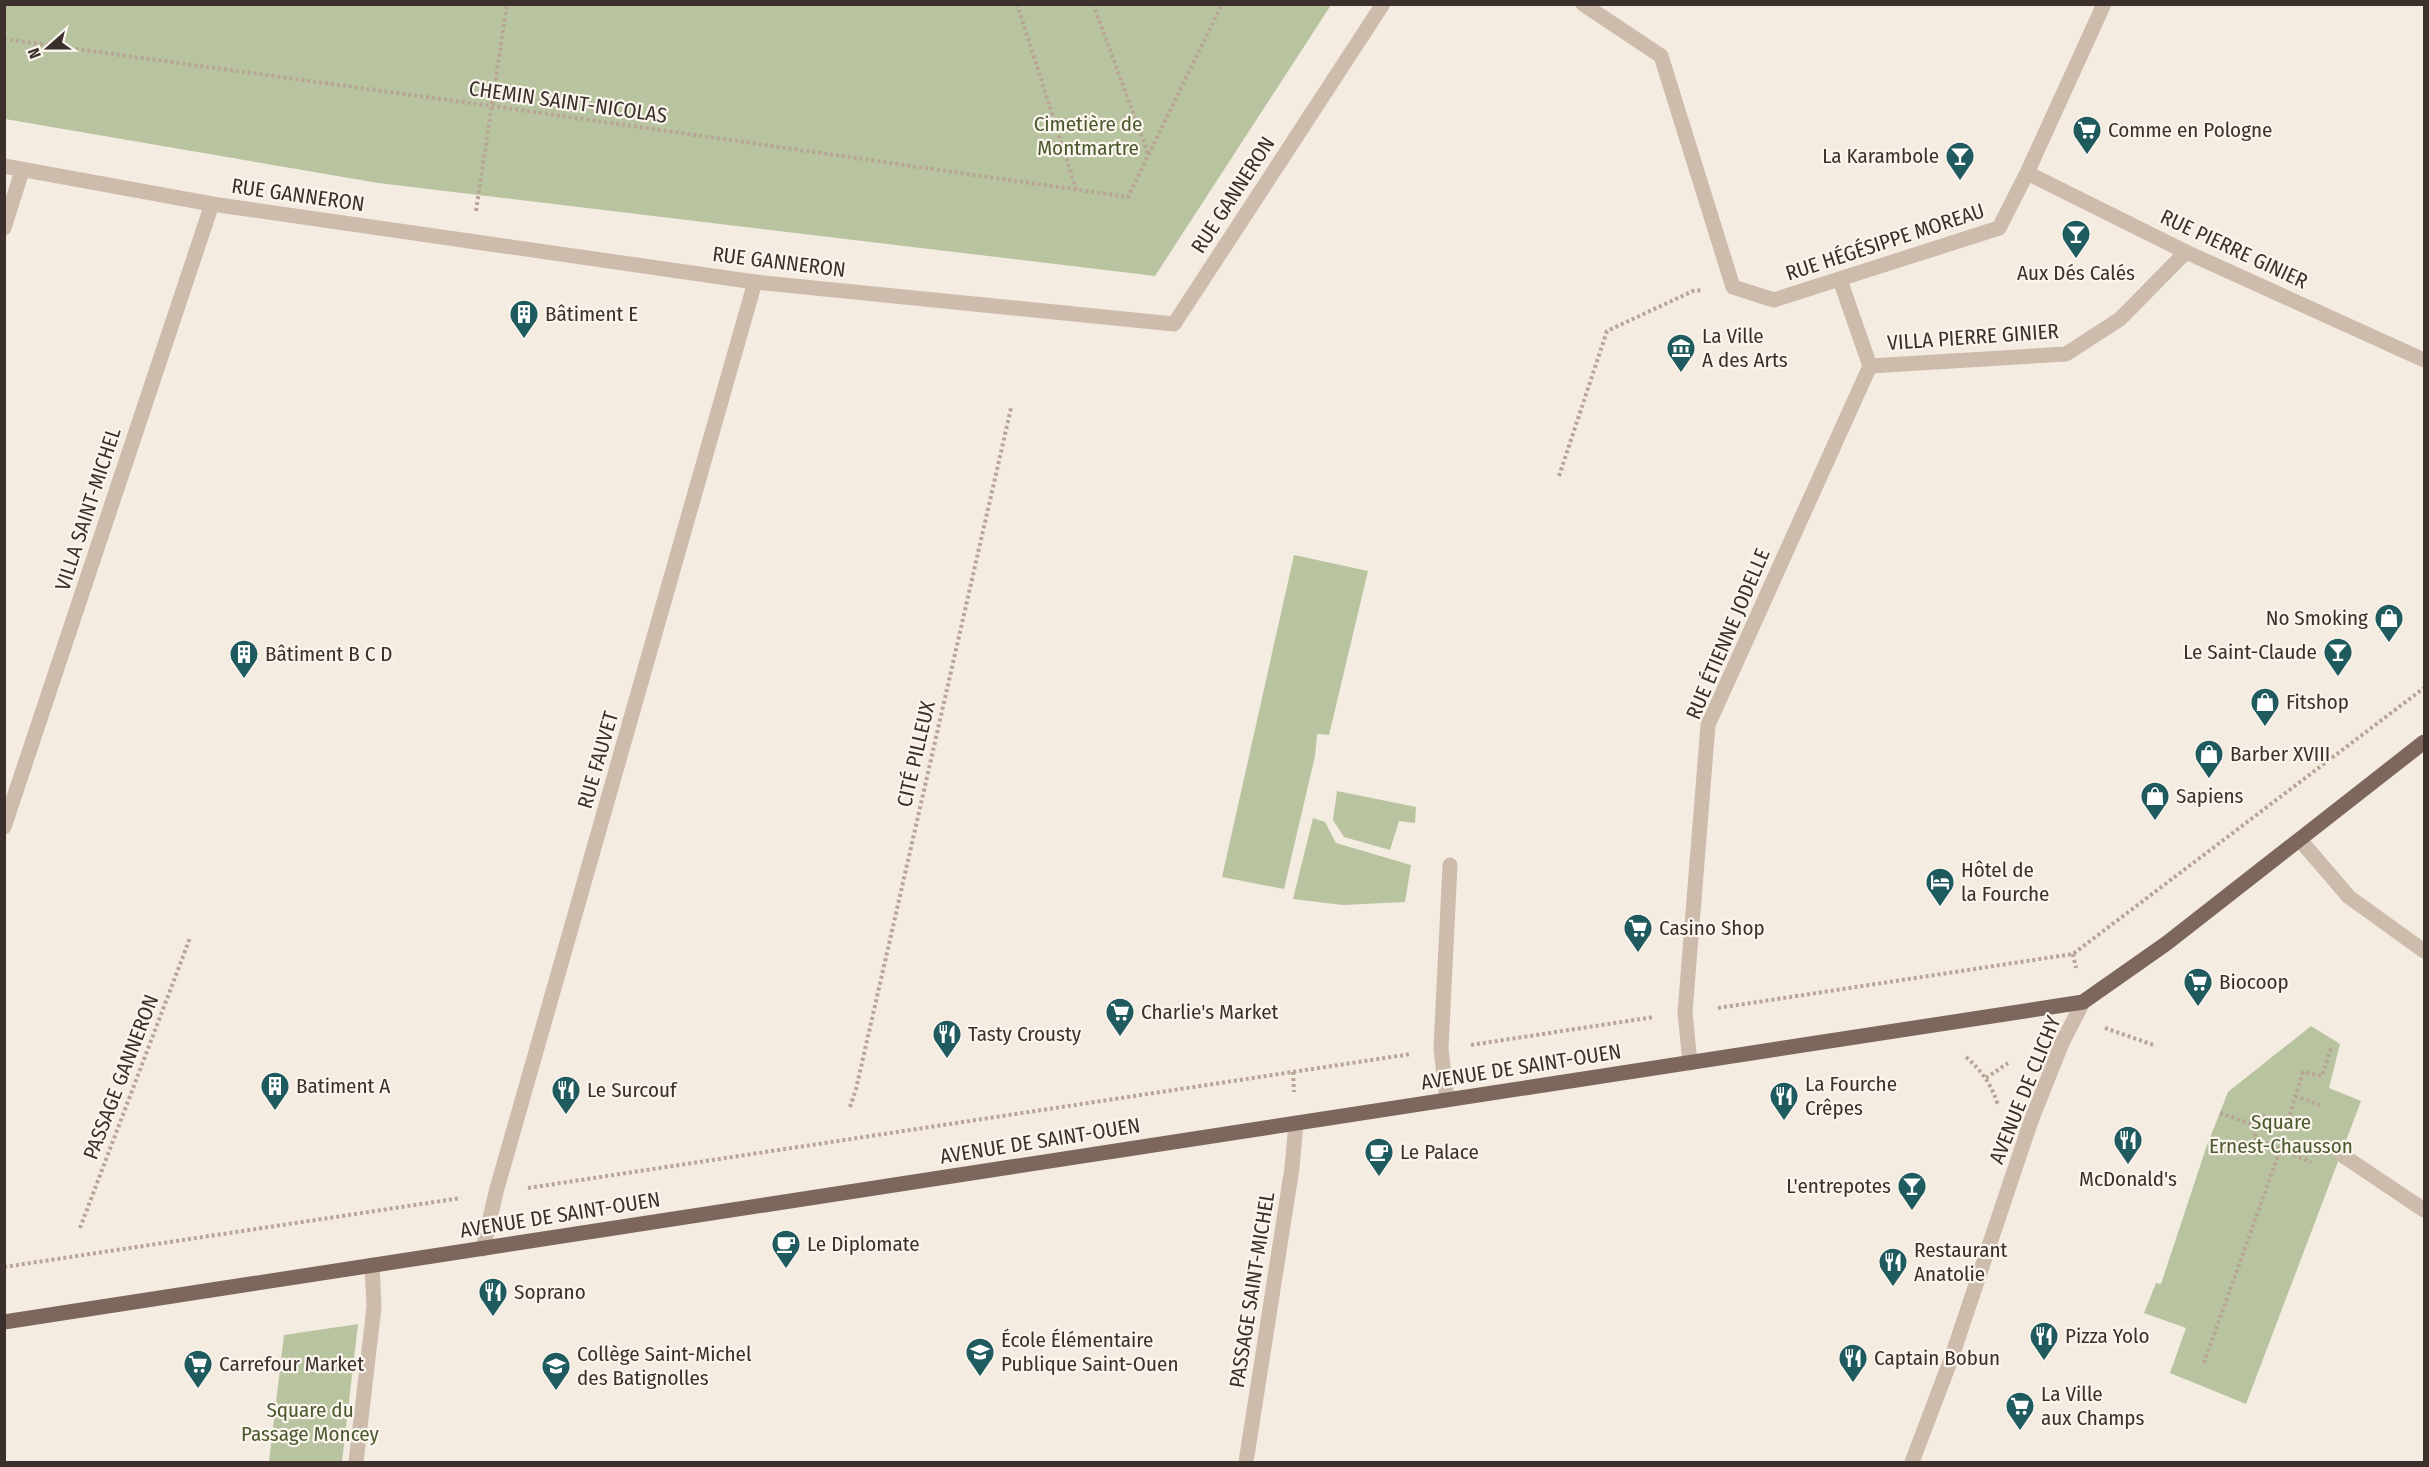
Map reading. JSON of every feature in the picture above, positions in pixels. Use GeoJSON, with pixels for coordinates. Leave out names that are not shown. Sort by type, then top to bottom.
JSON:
{"type":"FeatureCollection","features":[{"type":"Feature","properties":{"kind":"main road","name":"AVENUE DE CLICHY"},"geometry":{"type":"LineString","coordinates":[[2083,1002],[2167,943],[2424,742]]}},
{"type":"Feature","properties":{"kind":"main road","name":"AVENUE DE SAINT-OUEN"},"geometry":{"type":"LineString","coordinates":[[4,1322],[2083,1002]]}},
{"type":"Feature","properties":{"kind":"street","name":"RUE GANNERON"},"geometry":{"type":"LineString","coordinates":[[4,166],[212,204],[756,282],[1174,324],[1383,4]]}},
{"type":"Feature","properties":{"kind":"street"},"geometry":{"type":"LineString","coordinates":[[1583,4],[1661,56],[1733,287]]}},
{"type":"Feature","properties":{"kind":"street","name":"RUE HÉGÉSIPPE MOREAU"},"geometry":{"type":"LineString","coordinates":[[1733,287],[1774,300],[1999,228],[2027,173],[2104,4]]}},
{"type":"Feature","properties":{"kind":"street"},"geometry":{"type":"LineString","coordinates":[[4,228],[22,171]]}},
{"type":"Feature","properties":{"kind":"street","name":"RUE PIERRE GINIER"},"geometry":{"type":"LineString","coordinates":[[2027,173],[2186,252],[2424,360]]}},
{"type":"Feature","properties":{"kind":"street","name":"VILLA SAINT-MICHEL"},"geometry":{"type":"LineString","coordinates":[[4,827],[212,204]]}},
{"type":"Feature","properties":{"kind":"street","name":"VILLA PIERRE GINIER"},"geometry":{"type":"LineString","coordinates":[[1870,366],[2066,354],[2120,320],[2186,252]]}},
{"type":"Feature","properties":{"kind":"street"},"geometry":{"type":"LineString","coordinates":[[1840,280],[1870,366]]}},
{"type":"Feature","properties":{"kind":"street","name":"RUE FAUVET"},"geometry":{"type":"LineString","coordinates":[[483,1249],[496,1192],[756,282]]}},
{"type":"Feature","properties":{"kind":"street","name":"RUE ÉTIENNE JODELLE"},"geometry":{"type":"LineString","coordinates":[[1690,1063],[1685,1012],[1708,725],[1870,366]]}},
{"type":"Feature","properties":{"kind":"street"},"geometry":{"type":"LineString","coordinates":[[2300,840],[2349,897],[2424,951]]}},
{"type":"Feature","properties":{"kind":"street"},"geometry":{"type":"LineString","coordinates":[[1447,1100],[1441,1049],[1450,864]]}},
{"type":"Feature","properties":{"kind":"street","name":"AVENUE DE CLICHY"},"geometry":{"type":"LineString","coordinates":[[1912,1462],[1950,1362],[2031,1121],[2062,1043],[2083,1002]]}},
{"type":"Feature","properties":{"kind":"street","name":"PASSAGE SAINT-MICHEL"},"geometry":{"type":"LineString","coordinates":[[1246,1462],[1292,1168],[1296,1123]]}},
{"type":"Feature","properties":{"kind":"street"},"geometry":{"type":"LineString","coordinates":[[2342,1155],[2424,1210]]}},
{"type":"Feature","properties":{"kind":"street"},"geometry":{"type":"LineString","coordinates":[[356,1462],[374,1306],[372,1265]]}},
{"type":"Feature","properties":{"kind":"path"},"geometry":{"type":"LineString","coordinates":[[480,195],[507,4]]}},
{"type":"Feature","properties":{"kind":"path"},"geometry":{"type":"LineString","coordinates":[[1017,4],[1076,189]]}},
{"type":"Feature","properties":{"kind":"path"},"geometry":{"type":"LineString","coordinates":[[1093,4],[1148,153]]}},
{"type":"Feature","properties":{"kind":"path"},"geometry":{"type":"LineString","coordinates":[[1148,153],[1222,4]]}},
{"type":"Feature","properties":{"kind":"path","name":"CHEMIN SAINT-NICOLAS"},"geometry":{"type":"LineString","coordinates":[[4,39],[1128,197],[1148,153]]}},
{"type":"Feature","properties":{"kind":"path"},"geometry":{"type":"LineString","coordinates":[[1559,476],[1606,332],[1693,291],[1733,287]]}},
{"type":"Feature","properties":{"kind":"path","name":"CITÉ PILLEUX"},"geometry":{"type":"LineString","coordinates":[[850,1107],[1011,408]]}},
{"type":"Feature","properties":{"kind":"path","name":"AVENUE DE SAINT-OUEN"},"geometry":{"type":"LineString","coordinates":[[4,1267],[2073,954],[2424,688]]}},
{"type":"Feature","properties":{"kind":"path","name":"PASSAGE GANNERON"},"geometry":{"type":"LineString","coordinates":[[80,1228],[190,938]]}},
{"type":"Feature","properties":{"kind":"path"},"geometry":{"type":"LineString","coordinates":[[2137,1039],[2156,1046]]}},
{"type":"Feature","properties":{"kind":"path"},"geometry":{"type":"LineString","coordinates":[[2321,1166],[2254,1139],[2262,1115],[2287,1124],[2303,1072],[2322,1076],[2331,1048]]}},
{"type":"Feature","properties":{"kind":"path"},"geometry":{"type":"LineString","coordinates":[[1966,1057],[1986,1078],[1998,1105]]}},
{"type":"Feature","properties":{"kind":"path"},"geometry":{"type":"LineString","coordinates":[[1986,1078],[2008,1063]]}},
{"type":"Feature","properties":{"kind":"path"},"geometry":{"type":"LineString","coordinates":[[2295,1096],[2320,1105]]}},
{"type":"Feature","properties":{"kind":"path"},"geometry":{"type":"LineString","coordinates":[[2220,1113],[2259,1126]]}},
{"type":"Feature","properties":{"kind":"path"},"geometry":{"type":"LineString","coordinates":[[2204,1363],[2280,1150]]}},
{"type":"Feature","properties":{"kind":"green space","name":"Cimetière de Montmartre"},"geometry":{"type":"Polygon","coordinates":[[[4,5],[1331,5],[1155,276],[378,183],[5,119],[4,5]]]}},
{"type":"Feature","properties":{"kind":"green space"},"geometry":{"type":"Polygon","coordinates":[[[1294,555],[1368,571],[1329,735],[1317,734],[1315,756],[1284,889],[1222,877],[1294,555]]]}},
{"type":"Feature","properties":{"kind":"green space"},"geometry":{"type":"Polygon","coordinates":[[[1337,791],[1416,807],[1415,823],[1399,821],[1390,850],[1344,837],[1333,820],[1337,791]]]}},
{"type":"Feature","properties":{"kind":"green space"},"geometry":{"type":"Polygon","coordinates":[[[1313,818],[1325,822],[1336,843],[1411,865],[1405,902],[1343,905],[1293,899],[1313,818]]]}},
{"type":"Feature","properties":{"kind":"green space","name":"Square Ernest-Chausson"},"geometry":{"type":"Polygon","coordinates":[[[2311,1026],[2340,1044],[2329,1088],[2361,1101],[2246,1404],[2170,1373],[2186,1328],[2144,1313],[2156,1283],[2161,1284],[2206,1148],[2228,1092],[2311,1026]]]}},
{"type":"Feature","properties":{"kind":"green space","name":"Square du Passage Moncey"},"geometry":{"type":"Polygon","coordinates":[[[358,1324],[342,1462],[269,1462],[284,1335],[358,1324]]]}},
{"type":"Feature","properties":{"kind":"place","name":"Comme en Pologne"},"geometry":{"type":"Point","coordinates":[2087,156]}},
{"type":"Feature","properties":{"kind":"place","name":"La Karambole"},"geometry":{"type":"Point","coordinates":[1960,182]}},
{"type":"Feature","properties":{"kind":"place","name":"Aux Dés Calés"},"geometry":{"type":"Point","coordinates":[2076,260]}},
{"type":"Feature","properties":{"kind":"place","name":"Bâtiment E"},"geometry":{"type":"Point","coordinates":[524,340]}},
{"type":"Feature","properties":{"kind":"place","name":"La Ville A des Arts"},"geometry":{"type":"Point","coordinates":[1681,374]}},
{"type":"Feature","properties":{"kind":"place","name":"No Smoking"},"geometry":{"type":"Point","coordinates":[2389,644]}},
{"type":"Feature","properties":{"kind":"place","name":"Le Saint-Claude"},"geometry":{"type":"Point","coordinates":[2338,678]}},
{"type":"Feature","properties":{"kind":"place","name":"Bâtiment B C D"},"geometry":{"type":"Point","coordinates":[244,680]}},
{"type":"Feature","properties":{"kind":"place","name":"Fitshop"},"geometry":{"type":"Point","coordinates":[2265,728]}},
{"type":"Feature","properties":{"kind":"place","name":"Barber XVIII"},"geometry":{"type":"Point","coordinates":[2209,780]}},
{"type":"Feature","properties":{"kind":"place","name":"Sapiens"},"geometry":{"type":"Point","coordinates":[2155,822]}},
{"type":"Feature","properties":{"kind":"place","name":"Hôtel de la Fourche"},"geometry":{"type":"Point","coordinates":[1940,908]}},
{"type":"Feature","properties":{"kind":"place","name":"Casino Shop"},"geometry":{"type":"Point","coordinates":[1638,954]}},
{"type":"Feature","properties":{"kind":"place","name":"Biocoop"},"geometry":{"type":"Point","coordinates":[2198,1008]}},
{"type":"Feature","properties":{"kind":"place","name":"Charlie's Market"},"geometry":{"type":"Point","coordinates":[1120,1038]}},
{"type":"Feature","properties":{"kind":"place","name":"Tasty Crousty"},"geometry":{"type":"Point","coordinates":[947,1060]}},
{"type":"Feature","properties":{"kind":"place","name":"Batiment A"},"geometry":{"type":"Point","coordinates":[275,1112]}},
{"type":"Feature","properties":{"kind":"place","name":"Le Surcouf"},"geometry":{"type":"Point","coordinates":[566,1116]}},
{"type":"Feature","properties":{"kind":"place","name":"La Fourche Crêpes"},"geometry":{"type":"Point","coordinates":[1784,1122]}},
{"type":"Feature","properties":{"kind":"place","name":"McDonald's"},"geometry":{"type":"Point","coordinates":[2128,1166]}},
{"type":"Feature","properties":{"kind":"place","name":"Le Palace"},"geometry":{"type":"Point","coordinates":[1379,1178]}},
{"type":"Feature","properties":{"kind":"place","name":"L'entrepotes"},"geometry":{"type":"Point","coordinates":[1912,1212]}},
{"type":"Feature","properties":{"kind":"place","name":"Le Diplomate"},"geometry":{"type":"Point","coordinates":[786,1270]}},
{"type":"Feature","properties":{"kind":"place","name":"Restaurant Anatolie"},"geometry":{"type":"Point","coordinates":[1893,1288]}},
{"type":"Feature","properties":{"kind":"place","name":"Soprano"},"geometry":{"type":"Point","coordinates":[493,1318]}},
{"type":"Feature","properties":{"kind":"place","name":"Pizza Yolo"},"geometry":{"type":"Point","coordinates":[2044,1362]}},
{"type":"Feature","properties":{"kind":"place","name":"École Élémentaire Publique Saint-Ouen"},"geometry":{"type":"Point","coordinates":[980,1378]}},
{"type":"Feature","properties":{"kind":"place","name":"Captain Bobun"},"geometry":{"type":"Point","coordinates":[1853,1384]}},
{"type":"Feature","properties":{"kind":"place","name":"Carrefour Market"},"geometry":{"type":"Point","coordinates":[198,1390]}},
{"type":"Feature","properties":{"kind":"place","name":"Collège Saint-Michel des Batignolles"},"geometry":{"type":"Point","coordinates":[556,1392]}},
{"type":"Feature","properties":{"kind":"place","name":"La Ville aux Champs"},"geometry":{"type":"Point","coordinates":[2020,1432]}}]}
